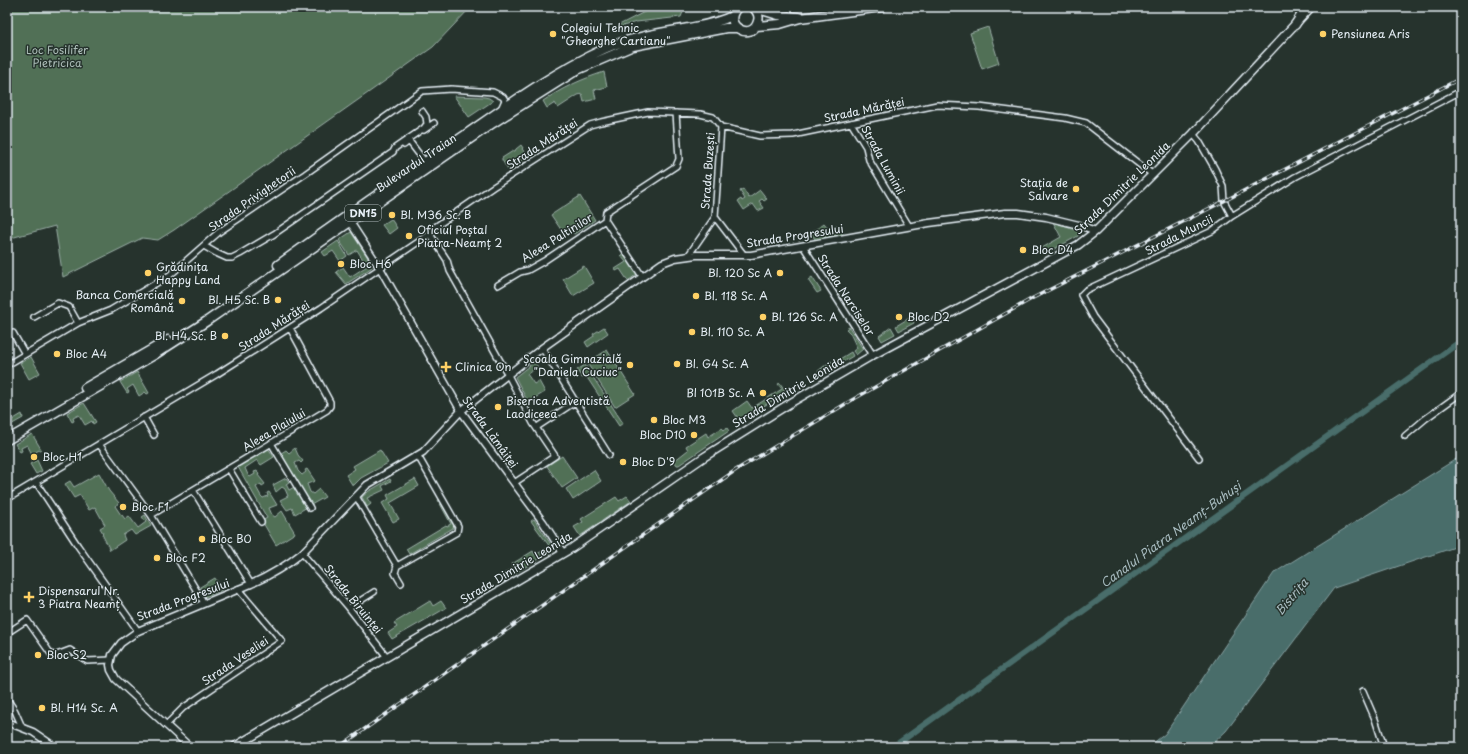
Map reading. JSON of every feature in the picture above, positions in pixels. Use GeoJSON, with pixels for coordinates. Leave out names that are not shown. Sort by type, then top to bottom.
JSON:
{"type":"FeatureCollection","features":[{"type":"Feature","properties":{"kind":"main road","name":"DN15"},"geometry":{"type":"LineString","coordinates":[[735,10],[734,24],[736,28],[744,31],[753,29],[756,26],[780,24],[800,18],[882,7]]}},
{"type":"Feature","properties":{"kind":"main road"},"geometry":{"type":"LineString","coordinates":[[1294,25],[1306,7]]}},
{"type":"Feature","properties":{"kind":"main road","name":"Strada Dimitrie Leonida"},"geometry":{"type":"LineString","coordinates":[[234,747],[563,553],[601,529],[704,457],[792,402],[873,355],[1062,255],[1078,245],[1096,231],[1192,134],[1311,7]]}},
{"type":"Feature","properties":{"kind":"main road","name":"DN15"},"geometry":{"type":"LineString","coordinates":[[754,8],[778,15],[800,18]]}},
{"type":"Feature","properties":{"kind":"main road","name":"DN15"},"geometry":{"type":"LineString","coordinates":[[754,8],[759,15],[756,26]]}},
{"type":"Feature","properties":{"kind":"main road","name":"Bulevardul Traian"},"geometry":{"type":"LineString","coordinates":[[7,440],[154,355],[190,332],[425,162],[546,79],[621,42],[653,34],[711,24],[735,10]]}},
{"type":"Feature","properties":{"kind":"main road","name":"Bulevardul Traian"},"geometry":{"type":"LineString","coordinates":[[7,435],[188,328],[348,219],[493,123],[577,70],[633,46],[736,28]]}},
{"type":"Feature","properties":{"kind":"street","name":"Strada Privighetorii"},"geometry":{"type":"LineString","coordinates":[[7,365],[78,323],[112,310],[170,275],[219,232],[305,174],[422,90],[451,89],[493,92],[503,97],[505,100],[501,109]]}},
{"type":"Feature","properties":{"kind":"street","name":"Strada Muncii"},"geometry":{"type":"LineString","coordinates":[[1199,458],[1093,317],[1081,295],[1086,290],[1212,231],[1232,216],[1295,177],[1461,91]]}},
{"type":"Feature","properties":{"kind":"street","name":"Strada Mărăței"},"geometry":{"type":"LineString","coordinates":[[7,499],[144,417],[179,398],[290,328],[430,234],[435,227],[452,215],[590,125],[648,112],[676,113],[710,116],[722,127],[760,136],[793,135],[923,108],[951,105],[978,107],[1065,118],[1086,123],[1152,174]]}},
{"type":"Feature","properties":{"kind":"street"},"geometry":{"type":"LineString","coordinates":[[393,152],[395,148],[427,124],[426,117],[422,110]]}},
{"type":"Feature","properties":{"kind":"street","name":"Aleea Paltinilor"},"geometry":{"type":"LineString","coordinates":[[642,276],[605,220],[606,212],[676,166],[678,163],[679,154],[676,113]]}},
{"type":"Feature","properties":{"kind":"street"},"geometry":{"type":"LineString","coordinates":[[204,246],[227,258],[232,258],[240,254],[274,234],[434,123]]}},
{"type":"Feature","properties":{"kind":"street","name":"Strada Luminii"},"geometry":{"type":"LineString","coordinates":[[851,123],[868,151],[867,155],[869,160],[909,226]]}},
{"type":"Feature","properties":{"kind":"street","name":"Strada Buzești"},"geometry":{"type":"LineString","coordinates":[[688,256],[715,217],[722,127]]}},
{"type":"Feature","properties":{"kind":"street"},"geometry":{"type":"LineString","coordinates":[[1192,134],[1199,141],[1215,169],[1223,186],[1224,201],[1232,216]]}},
{"type":"Feature","properties":{"kind":"street"},"geometry":{"type":"LineString","coordinates":[[409,141],[425,162]]}},
{"type":"Feature","properties":{"kind":"street","name":"Strada Progresului"},"geometry":{"type":"LineString","coordinates":[[36,482],[78,546],[138,631],[251,584],[267,576],[302,553],[367,485],[418,456],[428,448],[461,411],[542,348],[642,276],[667,260],[688,256],[751,255],[909,226],[975,216],[1018,213],[1046,217],[1096,231]]}},
{"type":"Feature","properties":{"kind":"street"},"geometry":{"type":"LineString","coordinates":[[715,217],[744,255]]}},
{"type":"Feature","properties":{"kind":"street","name":"Strada Lămâiței"},"geometry":{"type":"LineString","coordinates":[[348,219],[380,268],[461,411],[563,553]]}},
{"type":"Feature","properties":{"kind":"street","name":"Aleea Paltinilor"},"geometry":{"type":"LineString","coordinates":[[498,285],[520,272],[528,270],[544,261],[605,220]]}},
{"type":"Feature","properties":{"kind":"street"},"geometry":{"type":"LineString","coordinates":[[430,234],[447,260],[450,271],[533,423],[555,456],[514,483]]}},
{"type":"Feature","properties":{"kind":"street","name":"Strada Narciselor"},"geometry":{"type":"LineString","coordinates":[[803,246],[873,355]]}},
{"type":"Feature","properties":{"kind":"street"},"geometry":{"type":"LineString","coordinates":[[34,317],[58,303],[69,307],[78,323]]}},
{"type":"Feature","properties":{"kind":"street","name":"Aleea Plaiului"},"geometry":{"type":"LineString","coordinates":[[151,515],[327,410],[330,406],[330,402],[290,328]]}},
{"type":"Feature","properties":{"kind":"street"},"geometry":{"type":"LineString","coordinates":[[7,334],[13,333],[25,354]]}},
{"type":"Feature","properties":{"kind":"street"},"geometry":{"type":"LineString","coordinates":[[542,348],[609,455]]}},
{"type":"Feature","properties":{"kind":"street"},"geometry":{"type":"LineString","coordinates":[[1405,436],[1425,419],[1461,393]]}},
{"type":"Feature","properties":{"kind":"street"},"geometry":{"type":"LineString","coordinates":[[537,427],[575,402]]}},
{"type":"Feature","properties":{"kind":"street"},"geometry":{"type":"LineString","coordinates":[[144,417],[154,435]]}},
{"type":"Feature","properties":{"kind":"street"},"geometry":{"type":"LineString","coordinates":[[271,443],[310,508]]}},
{"type":"Feature","properties":{"kind":"street"},"geometry":{"type":"LineString","coordinates":[[99,444],[151,515],[204,603]]}},
{"type":"Feature","properties":{"kind":"street"},"geometry":{"type":"LineString","coordinates":[[397,566],[457,532],[458,529],[458,526],[418,456]]}},
{"type":"Feature","properties":{"kind":"street"},"geometry":{"type":"LineString","coordinates":[[229,469],[261,522]]}},
{"type":"Feature","properties":{"kind":"street"},"geometry":{"type":"LineString","coordinates":[[193,490],[251,584]]}},
{"type":"Feature","properties":{"kind":"street"},"geometry":{"type":"LineString","coordinates":[[356,496],[397,566],[396,573],[401,583]]}},
{"type":"Feature","properties":{"kind":"street","name":"Strada Biruinței"},"geometry":{"type":"LineString","coordinates":[[302,553],[349,608],[387,657]]}},
{"type":"Feature","properties":{"kind":"street","name":"Strada Veseliei"},"geometry":{"type":"LineString","coordinates":[[166,725],[183,708],[282,641],[238,589]]}},
{"type":"Feature","properties":{"kind":"street"},"geometry":{"type":"LineString","coordinates":[[349,608],[374,592]]}},
{"type":"Feature","properties":{"kind":"street"},"geometry":{"type":"LineString","coordinates":[[7,633],[27,620],[51,654],[54,656],[70,650],[87,661],[110,660]]}},
{"type":"Feature","properties":{"kind":"street"},"geometry":{"type":"LineString","coordinates":[[138,631],[121,643],[112,655],[110,660],[111,670],[116,679],[190,747]]}},
{"type":"Feature","properties":{"kind":"street"},"geometry":{"type":"LineString","coordinates":[[1363,691],[1375,719],[1384,747]]}},
{"type":"Feature","properties":{"kind":"street"},"geometry":{"type":"LineString","coordinates":[[7,699],[15,711],[22,727]]}},
{"type":"Feature","properties":{"kind":"street"},"geometry":{"type":"LineString","coordinates":[[7,722],[34,732],[55,747]]}},
{"type":"Feature","properties":{"kind":"green space","name":"Loc Fosilifer Pietricica"},"geometry":{"type":"Polygon","coordinates":[[[7,7],[471,7],[433,47],[174,230],[158,240],[142,238],[63,277],[55,226],[7,239],[7,7]]]}},
{"type":"Feature","properties":{"kind":"green space"},"geometry":{"type":"Polygon","coordinates":[[[654,7],[685,7],[681,17],[636,22],[620,27],[619,25],[654,7]]]}},
{"type":"Feature","properties":{"kind":"green space"},"geometry":{"type":"Polygon","coordinates":[[[988,27],[999,63],[982,69],[970,33],[988,27]]]}},
{"type":"Feature","properties":{"kind":"green space"},"geometry":{"type":"Polygon","coordinates":[[[604,72],[607,87],[594,90],[596,99],[584,102],[582,94],[558,108],[555,103],[547,108],[543,101],[572,84],[604,72]]]}},
{"type":"Feature","properties":{"kind":"green space"},"geometry":{"type":"Polygon","coordinates":[[[454,96],[484,97],[493,101],[469,117],[454,96]]]}},
{"type":"Feature","properties":{"kind":"green space"},"geometry":{"type":"Polygon","coordinates":[[[521,145],[523,148],[522,149],[528,156],[508,170],[502,158],[515,151],[521,145]]]}},
{"type":"Feature","properties":{"kind":"green space"},"geometry":{"type":"Polygon","coordinates":[[[743,189],[749,198],[760,190],[767,199],[764,201],[762,199],[759,201],[764,208],[758,211],[753,204],[744,210],[738,201],[745,199],[740,191],[743,189]]]}},
{"type":"Feature","properties":{"kind":"green space"},"geometry":{"type":"Polygon","coordinates":[[[580,196],[595,220],[574,234],[570,229],[564,234],[551,215],[580,196]]]}},
{"type":"Feature","properties":{"kind":"green space"},"geometry":{"type":"Polygon","coordinates":[[[391,219],[397,228],[389,234],[382,225],[391,219]]]}},
{"type":"Feature","properties":{"kind":"green space"},"geometry":{"type":"Polygon","coordinates":[[[1053,222],[1079,230],[1080,232],[1078,236],[1045,254],[1042,248],[1061,237],[1053,222]]]}},
{"type":"Feature","properties":{"kind":"green space"},"geometry":{"type":"Polygon","coordinates":[[[824,223],[829,229],[836,225],[844,235],[816,240],[810,233],[824,223]]]}},
{"type":"Feature","properties":{"kind":"green space"},"geometry":{"type":"Polygon","coordinates":[[[351,232],[372,264],[371,268],[346,284],[336,272],[343,267],[350,277],[367,266],[357,250],[349,255],[339,240],[351,232]]]}},
{"type":"Feature","properties":{"kind":"green space"},"geometry":{"type":"Polygon","coordinates":[[[338,241],[347,256],[340,261],[333,251],[325,256],[322,252],[338,241]]]}},
{"type":"Feature","properties":{"kind":"green space"},"geometry":{"type":"Polygon","coordinates":[[[624,254],[637,274],[628,281],[620,269],[616,271],[615,269],[626,262],[621,256],[624,254]]]}},
{"type":"Feature","properties":{"kind":"green space"},"geometry":{"type":"Polygon","coordinates":[[[584,266],[594,283],[573,296],[563,279],[584,266]]]}},
{"type":"Feature","properties":{"kind":"green space"},"geometry":{"type":"Polygon","coordinates":[[[812,277],[821,291],[817,293],[808,280],[812,277]]]}},
{"type":"Feature","properties":{"kind":"green space"},"geometry":{"type":"Polygon","coordinates":[[[911,317],[914,323],[899,331],[896,326],[911,317]]]}},
{"type":"Feature","properties":{"kind":"green space"},"geometry":{"type":"Polygon","coordinates":[[[604,327],[608,333],[588,347],[585,342],[594,336],[593,334],[604,327]]]}},
{"type":"Feature","properties":{"kind":"green space"},"geometry":{"type":"Polygon","coordinates":[[[849,327],[863,349],[856,355],[853,351],[857,348],[850,333],[846,329],[849,327]]]}},
{"type":"Feature","properties":{"kind":"green space"},"geometry":{"type":"Polygon","coordinates":[[[891,327],[895,334],[882,341],[879,336],[891,327]]]}},
{"type":"Feature","properties":{"kind":"green space"},"geometry":{"type":"Polygon","coordinates":[[[607,350],[635,394],[615,407],[587,363],[607,350]]]}},
{"type":"Feature","properties":{"kind":"green space"},"geometry":{"type":"Polygon","coordinates":[[[851,352],[853,356],[838,365],[835,362],[851,352]]]}},
{"type":"Feature","properties":{"kind":"green space"},"geometry":{"type":"Polygon","coordinates":[[[31,357],[40,373],[29,379],[20,363],[31,357]]]}},
{"type":"Feature","properties":{"kind":"green space"},"geometry":{"type":"Polygon","coordinates":[[[831,361],[835,367],[821,376],[818,371],[831,361]]]}},
{"type":"Feature","properties":{"kind":"green space"},"geometry":{"type":"Polygon","coordinates":[[[534,362],[538,367],[527,374],[534,384],[539,381],[545,392],[528,402],[515,377],[534,362]]]}},
{"type":"Feature","properties":{"kind":"green space"},"geometry":{"type":"Polygon","coordinates":[[[585,365],[623,423],[619,426],[586,376],[582,378],[577,370],[585,365]]]}},
{"type":"Feature","properties":{"kind":"green space"},"geometry":{"type":"Polygon","coordinates":[[[137,372],[149,393],[147,394],[145,392],[139,396],[133,385],[127,389],[129,392],[127,393],[120,382],[137,372]]]}},
{"type":"Feature","properties":{"kind":"green space"},"geometry":{"type":"Polygon","coordinates":[[[780,383],[786,392],[740,421],[733,411],[747,401],[752,408],[782,389],[778,384],[780,383]]]}},
{"type":"Feature","properties":{"kind":"green space"},"geometry":{"type":"Polygon","coordinates":[[[84,403],[96,422],[93,424],[92,421],[85,425],[79,415],[73,418],[74,421],[72,422],[67,413],[84,403]]]}},
{"type":"Feature","properties":{"kind":"green space"},"geometry":{"type":"Polygon","coordinates":[[[22,414],[23,418],[7,427],[7,423],[22,414]]]}},
{"type":"Feature","properties":{"kind":"green space"},"geometry":{"type":"Polygon","coordinates":[[[722,428],[724,430],[727,428],[729,431],[677,465],[674,461],[688,450],[686,446],[706,433],[708,437],[722,428]]]}},
{"type":"Feature","properties":{"kind":"green space"},"geometry":{"type":"Polygon","coordinates":[[[32,434],[41,449],[32,454],[27,445],[21,448],[22,451],[20,452],[15,444],[32,434]]]}},
{"type":"Feature","properties":{"kind":"green space"},"geometry":{"type":"Polygon","coordinates":[[[268,448],[274,457],[261,465],[257,460],[245,468],[250,477],[257,471],[259,474],[258,475],[265,484],[262,486],[261,484],[256,487],[261,496],[263,498],[268,496],[267,493],[269,492],[277,505],[269,508],[272,515],[275,517],[282,511],[295,533],[276,545],[262,521],[267,518],[238,467],[268,448]]]}},
{"type":"Feature","properties":{"kind":"green space"},"geometry":{"type":"Polygon","coordinates":[[[295,448],[303,461],[301,463],[299,461],[295,463],[298,471],[302,475],[307,469],[315,481],[307,484],[310,492],[313,494],[319,489],[325,497],[295,514],[292,508],[287,510],[280,500],[288,496],[285,489],[282,487],[276,492],[273,485],[286,478],[289,482],[286,484],[289,490],[296,486],[278,455],[286,450],[289,453],[295,448]]]}},
{"type":"Feature","properties":{"kind":"green space"},"geometry":{"type":"Polygon","coordinates":[[[380,450],[388,463],[361,478],[353,486],[346,475],[355,469],[353,466],[380,450]]]}},
{"type":"Feature","properties":{"kind":"green space"},"geometry":{"type":"Polygon","coordinates":[[[562,456],[577,478],[562,488],[547,466],[562,456]]]}},
{"type":"Feature","properties":{"kind":"green space"},"geometry":{"type":"Polygon","coordinates":[[[37,460],[42,471],[36,474],[30,464],[37,460]]]}},
{"type":"Feature","properties":{"kind":"green space"},"geometry":{"type":"Polygon","coordinates":[[[594,470],[601,481],[573,500],[566,489],[594,470]]]}},
{"type":"Feature","properties":{"kind":"green space"},"geometry":{"type":"Polygon","coordinates":[[[99,473],[109,491],[119,503],[115,506],[121,515],[125,519],[129,516],[138,528],[146,522],[142,517],[145,515],[151,526],[135,535],[131,530],[123,535],[125,540],[110,550],[100,528],[105,525],[95,507],[89,510],[80,495],[74,498],[65,484],[70,481],[74,487],[99,473]]]}},
{"type":"Feature","properties":{"kind":"green space"},"geometry":{"type":"Polygon","coordinates":[[[390,479],[391,481],[382,486],[384,490],[367,498],[371,504],[367,507],[362,497],[369,491],[390,479]]]}},
{"type":"Feature","properties":{"kind":"green space"},"geometry":{"type":"Polygon","coordinates":[[[415,479],[419,486],[390,503],[399,519],[393,522],[382,503],[389,499],[387,495],[415,479]]]}},
{"type":"Feature","properties":{"kind":"green space"},"geometry":{"type":"Polygon","coordinates":[[[627,496],[631,501],[580,536],[574,527],[583,522],[581,519],[616,497],[619,501],[627,496]]]}},
{"type":"Feature","properties":{"kind":"green space"},"geometry":{"type":"Polygon","coordinates":[[[440,499],[454,524],[453,528],[409,554],[406,549],[446,525],[451,524],[438,500],[440,499]]]}},
{"type":"Feature","properties":{"kind":"green space"},"geometry":{"type":"Polygon","coordinates":[[[534,519],[554,549],[508,577],[505,573],[514,568],[512,564],[533,551],[535,555],[550,547],[531,521],[534,519]]]}},
{"type":"Feature","properties":{"kind":"green space"},"geometry":{"type":"Polygon","coordinates":[[[215,578],[222,590],[205,597],[200,587],[215,578]]]}},
{"type":"Feature","properties":{"kind":"green space"},"geometry":{"type":"Polygon","coordinates":[[[430,601],[433,606],[441,601],[446,608],[392,639],[388,633],[397,627],[394,623],[430,601]]]}},
{"type":"Feature","properties":{"kind":"water","name":"Bistrița"},"geometry":{"type":"Polygon","coordinates":[[[1461,456],[1461,545],[1334,588],[1226,731],[1209,747],[1148,747],[1165,734],[1274,573],[1461,456]]]}},
{"type":"Feature","properties":{"kind":"waterway","name":"Canalul Piatra Neamț-Buhuși"},"geometry":{"type":"LineString","coordinates":[[893,747],[1461,341]]}},
{"type":"Feature","properties":{"kind":"railway"},"geometry":{"type":"LineString","coordinates":[[339,747],[736,470],[852,400],[1033,298],[1461,78]]}},
{"type":"Feature","properties":{"kind":"place","name":"Colegiul Tehnic \"Gheorghe Cartianu\""},"geometry":{"type":"Point","coordinates":[553,34]}},
{"type":"Feature","properties":{"kind":"place","name":"Pensiunea Aris"},"geometry":{"type":"Point","coordinates":[1323,34]}},
{"type":"Feature","properties":{"kind":"place","name":"Stația de Salvare"},"geometry":{"type":"Point","coordinates":[1076,189]}},
{"type":"Feature","properties":{"kind":"place","name":"Bl. M36 Sc. B"},"geometry":{"type":"Point","coordinates":[392,215]}},
{"type":"Feature","properties":{"kind":"place","name":"Oficiul Poștal Piatra-Neamț 2"},"geometry":{"type":"Point","coordinates":[409,236]}},
{"type":"Feature","properties":{"kind":"place","name":"Bloc D4"},"geometry":{"type":"Point","coordinates":[1023,250]}},
{"type":"Feature","properties":{"kind":"place","name":"Bloc H6"},"geometry":{"type":"Point","coordinates":[341,264]}},
{"type":"Feature","properties":{"kind":"place","name":"Grădinița Happy Land"},"geometry":{"type":"Point","coordinates":[148,273]}},
{"type":"Feature","properties":{"kind":"place","name":"Bl. 120 Sc A"},"geometry":{"type":"Point","coordinates":[780,273]}},
{"type":"Feature","properties":{"kind":"place","name":"Bl. 118 Sc. A"},"geometry":{"type":"Point","coordinates":[696,296]}},
{"type":"Feature","properties":{"kind":"place","name":"Bl. H5 Sc. B"},"geometry":{"type":"Point","coordinates":[278,300]}},
{"type":"Feature","properties":{"kind":"place","name":"Banca Comercială Română"},"geometry":{"type":"Point","coordinates":[182,301]}},
{"type":"Feature","properties":{"kind":"place","name":"Bl. 126 Sc. A"},"geometry":{"type":"Point","coordinates":[763,317]}},
{"type":"Feature","properties":{"kind":"place","name":"Bloc D2"},"geometry":{"type":"Point","coordinates":[899,317]}},
{"type":"Feature","properties":{"kind":"place","name":"Bl. 110 Sc. A"},"geometry":{"type":"Point","coordinates":[692,332]}},
{"type":"Feature","properties":{"kind":"place","name":"Bl. H4 Sc. B"},"geometry":{"type":"Point","coordinates":[225,336]}},
{"type":"Feature","properties":{"kind":"place","name":"Bloc A4"},"geometry":{"type":"Point","coordinates":[57,354]}},
{"type":"Feature","properties":{"kind":"place","name":"Bl. G4 Sc. A"},"geometry":{"type":"Point","coordinates":[677,364]}},
{"type":"Feature","properties":{"kind":"place","name":"Școala Gimnazială \"Daniela Cuciuc\""},"geometry":{"type":"Point","coordinates":[630,365]}},
{"type":"Feature","properties":{"kind":"place","name":"Clinica On"},"geometry":{"type":"Point","coordinates":[446,367]}},
{"type":"Feature","properties":{"kind":"place","name":"Bl 101B Sc. A"},"geometry":{"type":"Point","coordinates":[763,393]}},
{"type":"Feature","properties":{"kind":"place","name":"Biserica Adventistă Laodiceea"},"geometry":{"type":"Point","coordinates":[498,407]}},
{"type":"Feature","properties":{"kind":"place","name":"Bloc M3"},"geometry":{"type":"Point","coordinates":[654,420]}},
{"type":"Feature","properties":{"kind":"place","name":"Bloc D10"},"geometry":{"type":"Point","coordinates":[694,435]}},
{"type":"Feature","properties":{"kind":"place","name":"Bloc H1"},"geometry":{"type":"Point","coordinates":[34,457]}},
{"type":"Feature","properties":{"kind":"place","name":"Bloc D'9"},"geometry":{"type":"Point","coordinates":[623,462]}},
{"type":"Feature","properties":{"kind":"place","name":"Bloc F1"},"geometry":{"type":"Point","coordinates":[123,507]}},
{"type":"Feature","properties":{"kind":"place","name":"Bloc B0"},"geometry":{"type":"Point","coordinates":[202,539]}},
{"type":"Feature","properties":{"kind":"place","name":"Bloc F2"},"geometry":{"type":"Point","coordinates":[157,558]}},
{"type":"Feature","properties":{"kind":"place","name":"Dispensarul Nr. 3 Piatra Neamț"},"geometry":{"type":"Point","coordinates":[29,597]}},
{"type":"Feature","properties":{"kind":"place","name":"Bloc S2"},"geometry":{"type":"Point","coordinates":[38,655]}},
{"type":"Feature","properties":{"kind":"place","name":"Bl. H14 Sc. A"},"geometry":{"type":"Point","coordinates":[42,708]}}]}
